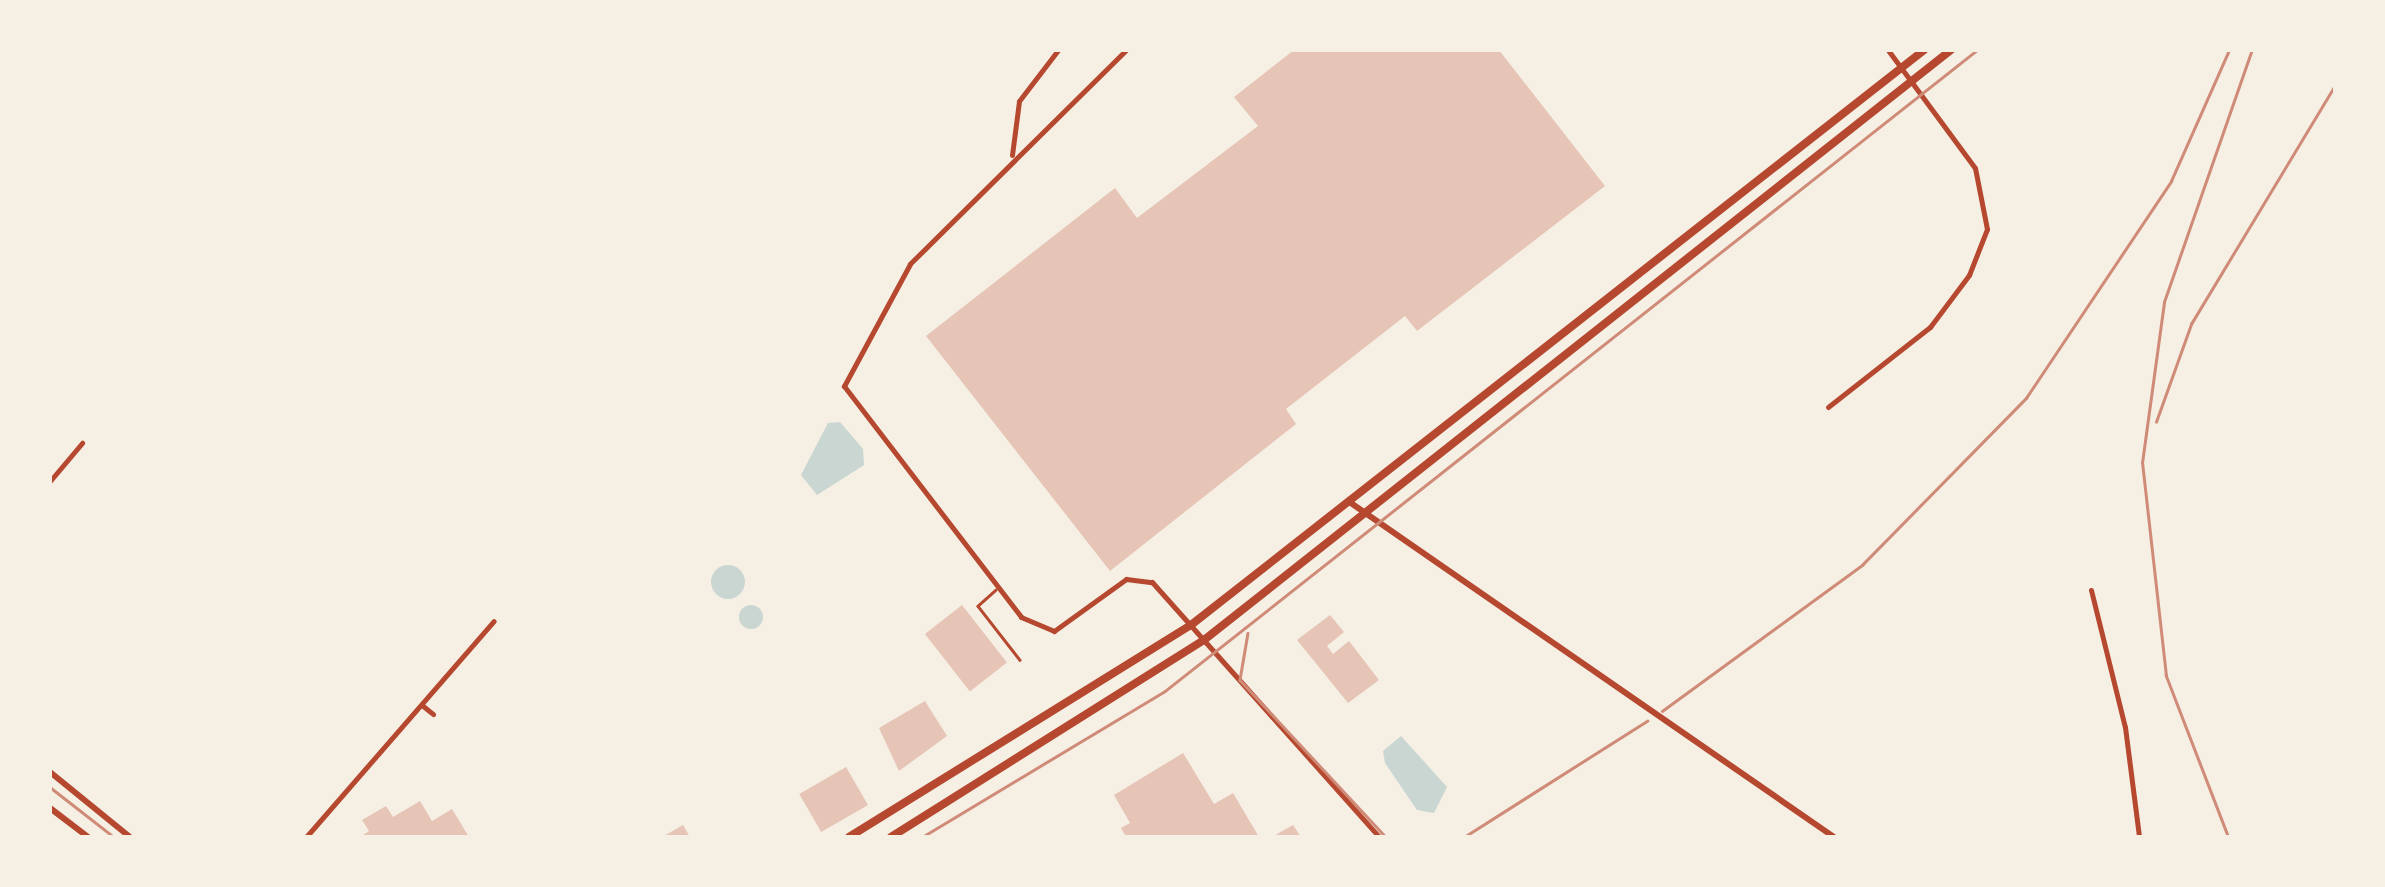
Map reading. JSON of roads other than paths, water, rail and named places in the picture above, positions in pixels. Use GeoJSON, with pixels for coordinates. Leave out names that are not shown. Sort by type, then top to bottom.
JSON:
{"type":"FeatureCollection","features":[{"type":"Feature","properties":{"kind":"main road"},"geometry":{"type":"LineString","coordinates":[[848,837],[1191,625],[1924,50]]}},
{"type":"Feature","properties":{"kind":"main road"},"geometry":{"type":"LineString","coordinates":[[890,837],[1204,640],[1951,50]]}},
{"type":"Feature","properties":{"kind":"main road"},"geometry":{"type":"LineString","coordinates":[[1348,501],[1834,837]]}},
{"type":"Feature","properties":{"kind":"main road"},"geometry":{"type":"LineString","coordinates":[[50,772],[130,837]]}},
{"type":"Feature","properties":{"kind":"main road"},"geometry":{"type":"LineString","coordinates":[[50,808],[88,837]]}},
{"type":"Feature","properties":{"kind":"street"},"geometry":{"type":"LineString","coordinates":[[1012,155],[1018,101],[1058,50]]}},
{"type":"Feature","properties":{"kind":"street"},"geometry":{"type":"LineString","coordinates":[[1126,50],[1012,155],[910,264],[891,309],[844,386],[997,590],[1036,628],[1054,631],[1141,576],[1191,625],[1378,837]]}},
{"type":"Feature","properties":{"kind":"street"},"geometry":{"type":"LineString","coordinates":[[1828,407],[1930,327],[1968,275],[1987,229],[1976,168],[1888,50]]}},
{"type":"Feature","properties":{"kind":"street"},"geometry":{"type":"LineString","coordinates":[[50,480],[82,443]]}},
{"type":"Feature","properties":{"kind":"street"},"geometry":{"type":"LineString","coordinates":[[2091,590],[2128,742],[2139,837]]}},
{"type":"Feature","properties":{"kind":"street"},"geometry":{"type":"LineString","coordinates":[[306,837],[494,621]]}},
{"type":"Feature","properties":{"kind":"street"},"geometry":{"type":"LineString","coordinates":[[423,706],[433,714]]}},
{"type":"Feature","properties":{"kind":"lane"},"geometry":{"type":"LineString","coordinates":[[997,590],[978,606],[1020,660]]}},
{"type":"Feature","properties":{"kind":"tram line"},"geometry":{"type":"LineString","coordinates":[[922,837],[1165,691],[1977,50]]}},
{"type":"Feature","properties":{"kind":"tram line"},"geometry":{"type":"LineString","coordinates":[[1248,633],[1240,680],[1386,837]]}},
{"type":"Feature","properties":{"kind":"tram line"},"geometry":{"type":"LineString","coordinates":[[50,787],[114,837]]}},
{"type":"Feature","properties":{"kind":"railway"},"geometry":{"type":"LineString","coordinates":[[1662,711],[1862,565],[2026,398],[2171,181],[2229,50]]}},
{"type":"Feature","properties":{"kind":"railway"},"geometry":{"type":"LineString","coordinates":[[2228,837],[2166,676],[2142,463],[2164,302],[2252,50]]}},
{"type":"Feature","properties":{"kind":"railway"},"geometry":{"type":"LineString","coordinates":[[2156,422],[2191,324],[2335,85]]}},
{"type":"Feature","properties":{"kind":"railway"},"geometry":{"type":"LineString","coordinates":[[1464,837],[1647,721]]}}]}
